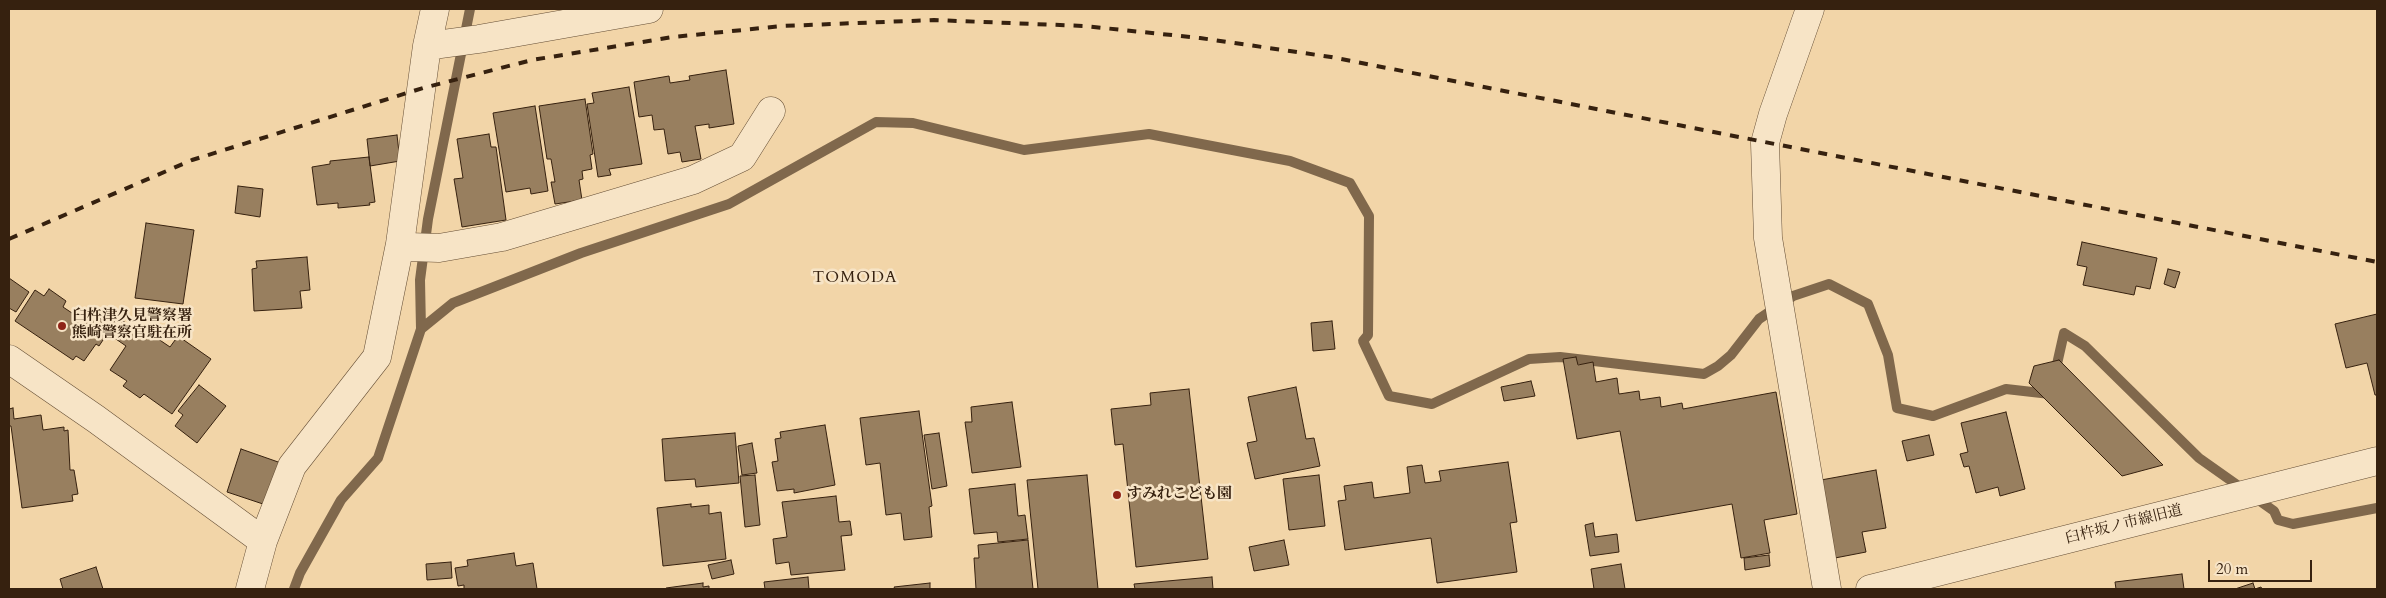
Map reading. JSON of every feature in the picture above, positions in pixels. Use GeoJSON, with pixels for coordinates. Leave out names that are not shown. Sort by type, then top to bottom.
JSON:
{"type":"FeatureCollection","features":[{"type":"Feature","properties":{"kind":"street"},"geometry":{"type":"LineString","coordinates":[[250,589],[263,541],[292,466],[377,357],[404,245],[436,44],[435,9]]}},
{"type":"Feature","properties":{"kind":"street"},"geometry":{"type":"LineString","coordinates":[[436,44],[480,39],[649,9]]}},
{"type":"Feature","properties":{"kind":"street"},"geometry":{"type":"LineString","coordinates":[[1810,9],[1773,114],[1765,143],[1768,238],[1827,589]]}},
{"type":"Feature","properties":{"kind":"street"},"geometry":{"type":"LineString","coordinates":[[404,245],[439,248],[502,237],[693,180],[742,157],[771,111]]}},
{"type":"Feature","properties":{"kind":"street"},"geometry":{"type":"LineString","coordinates":[[9,359],[263,541]]}},
{"type":"Feature","properties":{"kind":"street","name":"臼杵坂ノ市線旧道"},"geometry":{"type":"LineString","coordinates":[[1870,589],[2377,461]]}},
{"type":"Feature","properties":{"kind":"building"},"geometry":{"type":"Polygon","coordinates":[[[726,70],[734,124],[709,128],[709,124],[695,126],[701,159],[682,162],[680,152],[668,154],[664,129],[654,130],[652,115],[639,117],[634,82],[669,76],[670,83],[690,80],[689,76],[726,70]]]}},
{"type":"Feature","properties":{"kind":"building"},"geometry":{"type":"Polygon","coordinates":[[[629,87],[642,164],[609,169],[611,175],[598,177],[587,104],[594,103],[592,93],[629,87]]]}},
{"type":"Feature","properties":{"kind":"building"},"geometry":{"type":"Polygon","coordinates":[[[585,99],[593,154],[590,155],[592,169],[582,171],[583,179],[579,180],[582,200],[555,204],[551,182],[555,182],[551,159],[547,159],[539,106],[585,99]]]}},
{"type":"Feature","properties":{"kind":"building"},"geometry":{"type":"Polygon","coordinates":[[[535,106],[548,191],[531,194],[530,188],[506,192],[493,113],[535,106]]]}},
{"type":"Feature","properties":{"kind":"building"},"geometry":{"type":"Polygon","coordinates":[[[489,134],[491,147],[496,147],[506,220],[462,227],[454,179],[463,178],[457,139],[489,134]]]}},
{"type":"Feature","properties":{"kind":"building"},"geometry":{"type":"Polygon","coordinates":[[[397,135],[400,161],[370,166],[367,139],[397,135]]]}},
{"type":"Feature","properties":{"kind":"building"},"geometry":{"type":"Polygon","coordinates":[[[369,157],[375,202],[369,203],[370,205],[338,208],[338,203],[317,205],[312,167],[330,164],[330,161],[369,157]]]}},
{"type":"Feature","properties":{"kind":"building"},"geometry":{"type":"Polygon","coordinates":[[[238,186],[263,189],[260,217],[235,213],[238,186]]]}},
{"type":"Feature","properties":{"kind":"building"},"geometry":{"type":"Polygon","coordinates":[[[146,223],[194,230],[183,304],[135,298],[146,223]]]}},
{"type":"Feature","properties":{"kind":"building"},"geometry":{"type":"Polygon","coordinates":[[[2082,242],[2157,258],[2150,289],[2136,286],[2134,295],[2083,285],[2087,267],[2077,265],[2082,242]]]}},
{"type":"Feature","properties":{"kind":"building"},"geometry":{"type":"Polygon","coordinates":[[[307,257],[310,290],[300,291],[302,308],[254,311],[252,269],[257,268],[256,261],[307,257]]]}},
{"type":"Feature","properties":{"kind":"building"},"geometry":{"type":"Polygon","coordinates":[[[2168,269],[2180,272],[2175,288],[2164,284],[2168,269]]]}},
{"type":"Feature","properties":{"kind":"building"},"geometry":{"type":"Polygon","coordinates":[[[9,278],[29,292],[16,312],[9,308],[9,278]]]}},
{"type":"Feature","properties":{"kind":"building","name":"臼杵津久見警察署 熊崎警察官駐在所"},"geometry":{"type":"Polygon","coordinates":[[[49,289],[66,301],[63,307],[75,315],[78,311],[109,331],[99,346],[96,344],[84,361],[76,356],[73,360],[15,321],[35,290],[44,296],[49,289]]]}},
{"type":"Feature","properties":{"kind":"building"},"geometry":{"type":"Polygon","coordinates":[[[103,311],[117,317],[113,328],[99,323],[103,311]]]}},
{"type":"Feature","properties":{"kind":"building"},"geometry":{"type":"Polygon","coordinates":[[[2377,314],[2377,395],[2375,395],[2367,363],[2346,368],[2335,324],[2377,314]]]}},
{"type":"Feature","properties":{"kind":"building"},"geometry":{"type":"Polygon","coordinates":[[[123,321],[136,330],[139,326],[170,347],[178,336],[211,359],[172,414],[144,394],[140,398],[123,386],[127,381],[110,370],[126,346],[113,337],[123,321]]]}},
{"type":"Feature","properties":{"kind":"building"},"geometry":{"type":"Polygon","coordinates":[[[1332,321],[1335,349],[1313,351],[1311,323],[1332,321]]]}},
{"type":"Feature","properties":{"kind":"building"},"geometry":{"type":"Polygon","coordinates":[[[1576,357],[1578,365],[1593,362],[1596,382],[1617,378],[1619,394],[1639,391],[1640,400],[1660,397],[1661,407],[1682,403],[1683,409],[1776,392],[1797,514],[1764,520],[1770,553],[1741,558],[1732,504],[1636,521],[1620,431],[1577,439],[1563,359],[1576,357]]]}},
{"type":"Feature","properties":{"kind":"building"},"geometry":{"type":"Polygon","coordinates":[[[2059,360],[2163,465],[2122,476],[2029,383],[2034,366],[2059,360]]]}},
{"type":"Feature","properties":{"kind":"building"},"geometry":{"type":"Polygon","coordinates":[[[1531,381],[1535,396],[1504,401],[1501,387],[1531,381]]]}},
{"type":"Feature","properties":{"kind":"building"},"geometry":{"type":"Polygon","coordinates":[[[199,385],[226,406],[197,443],[175,426],[183,415],[178,411],[199,385]]]}},
{"type":"Feature","properties":{"kind":"building"},"geometry":{"type":"Polygon","coordinates":[[[1296,387],[1306,439],[1314,438],[1320,466],[1255,479],[1247,443],[1257,441],[1248,397],[1296,387]]]}},
{"type":"Feature","properties":{"kind":"building"},"geometry":{"type":"Polygon","coordinates":[[[1189,389],[1208,559],[1136,567],[1123,444],[1115,445],[1111,409],[1151,405],[1150,393],[1189,389]]]}},
{"type":"Feature","properties":{"kind":"building"},"geometry":{"type":"Polygon","coordinates":[[[1012,402],[1021,467],[972,473],[965,422],[972,422],[971,407],[1012,402]]]}},
{"type":"Feature","properties":{"kind":"building"},"geometry":{"type":"Polygon","coordinates":[[[13,408],[14,419],[41,415],[43,430],[64,427],[64,431],[68,430],[70,470],[74,470],[78,494],[72,495],[73,501],[22,508],[11,426],[9,426],[9,409],[13,408]]]}},
{"type":"Feature","properties":{"kind":"building"},"geometry":{"type":"Polygon","coordinates":[[[919,411],[932,506],[929,507],[932,537],[904,540],[901,513],[886,515],[880,463],[866,465],[860,418],[919,411]]]}},
{"type":"Feature","properties":{"kind":"building"},"geometry":{"type":"Polygon","coordinates":[[[2006,412],[2025,489],[2000,496],[1998,487],[1976,493],[1969,466],[1964,467],[1960,454],[1968,452],[1961,423],[2006,412]]]}},
{"type":"Feature","properties":{"kind":"building"},"geometry":{"type":"Polygon","coordinates":[[[825,425],[835,485],[794,493],[794,489],[777,491],[772,462],[778,461],[775,439],[781,438],[780,432],[825,425]]]}},
{"type":"Feature","properties":{"kind":"building"},"geometry":{"type":"Polygon","coordinates":[[[735,433],[739,483],[696,487],[695,479],[665,481],[662,439],[735,433]]]}},
{"type":"Feature","properties":{"kind":"building"},"geometry":{"type":"Polygon","coordinates":[[[939,433],[947,486],[932,489],[924,435],[939,433]]]}},
{"type":"Feature","properties":{"kind":"building"},"geometry":{"type":"Polygon","coordinates":[[[1929,435],[1934,455],[1907,461],[1902,441],[1929,435]]]}},
{"type":"Feature","properties":{"kind":"building"},"geometry":{"type":"Polygon","coordinates":[[[752,443],[757,473],[742,475],[738,446],[752,443]]]}},
{"type":"Feature","properties":{"kind":"building"},"geometry":{"type":"Polygon","coordinates":[[[241,449],[281,463],[266,505],[227,492],[241,449]]]}},
{"type":"Feature","properties":{"kind":"building"},"geometry":{"type":"Polygon","coordinates":[[[1508,462],[1517,522],[1510,523],[1517,572],[1437,583],[1431,538],[1345,550],[1338,501],[1346,500],[1344,486],[1372,482],[1374,498],[1410,493],[1407,467],[1422,465],[1425,483],[1441,481],[1439,471],[1508,462]]]}},
{"type":"Feature","properties":{"kind":"building"},"geometry":{"type":"Polygon","coordinates":[[[1876,470],[1886,528],[1862,532],[1866,552],[1835,558],[1821,480],[1876,470]]]}},
{"type":"Feature","properties":{"kind":"building"},"geometry":{"type":"Polygon","coordinates":[[[755,475],[760,525],[745,527],[740,476],[755,475]]]}},
{"type":"Feature","properties":{"kind":"building"},"geometry":{"type":"Polygon","coordinates":[[[1087,475],[1098,589],[1038,589],[1027,480],[1087,475]]]}},
{"type":"Feature","properties":{"kind":"building"},"geometry":{"type":"Polygon","coordinates":[[[1319,475],[1325,526],[1289,530],[1283,479],[1319,475]]]}},
{"type":"Feature","properties":{"kind":"building"},"geometry":{"type":"Polygon","coordinates":[[[1015,484],[1018,516],[1025,515],[1028,539],[998,542],[997,532],[974,534],[969,489],[1015,484]]]}},
{"type":"Feature","properties":{"kind":"building"},"geometry":{"type":"Polygon","coordinates":[[[836,496],[839,522],[850,521],[852,535],[841,536],[845,570],[791,575],[789,562],[776,564],[773,539],[787,537],[782,502],[836,496]]]}},
{"type":"Feature","properties":{"kind":"building"},"geometry":{"type":"Polygon","coordinates":[[[691,504],[691,507],[709,505],[709,514],[721,512],[726,559],[663,566],[657,508],[691,504]]]}},
{"type":"Feature","properties":{"kind":"building"},"geometry":{"type":"Polygon","coordinates":[[[1593,523],[1595,537],[1617,534],[1619,552],[1590,556],[1585,525],[1593,523]]]}},
{"type":"Feature","properties":{"kind":"building"},"geometry":{"type":"Polygon","coordinates":[[[1028,540],[1033,589],[976,589],[974,558],[979,558],[978,545],[1028,540]]]}},
{"type":"Feature","properties":{"kind":"building"},"geometry":{"type":"Polygon","coordinates":[[[1284,540],[1289,565],[1254,571],[1249,547],[1284,540]]]}},
{"type":"Feature","properties":{"kind":"building"},"geometry":{"type":"Polygon","coordinates":[[[514,553],[516,566],[533,563],[537,589],[464,589],[464,585],[458,586],[455,568],[468,566],[467,560],[514,553]]]}},
{"type":"Feature","properties":{"kind":"building"},"geometry":{"type":"Polygon","coordinates":[[[1769,555],[1770,566],[1745,570],[1744,558],[1769,555]]]}},
{"type":"Feature","properties":{"kind":"building"},"geometry":{"type":"Polygon","coordinates":[[[731,560],[734,574],[712,579],[708,565],[731,560]]]}},
{"type":"Feature","properties":{"kind":"building"},"geometry":{"type":"Polygon","coordinates":[[[451,562],[452,578],[427,580],[426,564],[451,562]]]}},
{"type":"Feature","properties":{"kind":"building"},"geometry":{"type":"Polygon","coordinates":[[[1621,564],[1625,589],[1594,589],[1591,569],[1621,564]]]}},
{"type":"Feature","properties":{"kind":"building"},"geometry":{"type":"Polygon","coordinates":[[[96,567],[103,589],[63,589],[60,579],[96,567]]]}},
{"type":"Feature","properties":{"kind":"building"},"geometry":{"type":"Polygon","coordinates":[[[2182,574],[2184,589],[2116,589],[2115,582],[2182,574]]]}},
{"type":"Feature","properties":{"kind":"building"},"geometry":{"type":"Polygon","coordinates":[[[808,577],[809,589],[765,589],[764,582],[808,577]]]}},
{"type":"Feature","properties":{"kind":"building"},"geometry":{"type":"Polygon","coordinates":[[[1212,577],[1213,589],[1135,589],[1134,584],[1212,577]]]}},
{"type":"Feature","properties":{"kind":"building"},"geometry":{"type":"Polygon","coordinates":[[[703,583],[703,587],[709,586],[709,589],[666,589],[666,588],[703,583]]]}},
{"type":"Feature","properties":{"kind":"building"},"geometry":{"type":"Polygon","coordinates":[[[930,583],[930,589],[895,589],[894,587],[930,583]]]}},
{"type":"Feature","properties":{"kind":"building"},"geometry":{"type":"Polygon","coordinates":[[[2253,583],[2255,589],[2235,589],[2253,583]]]}},
{"type":"Feature","properties":{"kind":"waterway"},"geometry":{"type":"LineString","coordinates":[[294,589],[300,573],[341,500],[378,458],[421,329],[420,280],[428,219],[470,9]]}},
{"type":"Feature","properties":{"kind":"waterway"},"geometry":{"type":"LineString","coordinates":[[421,329],[453,303],[581,253],[729,204],[876,122],[913,123],[1024,150],[1149,134],[1290,161],[1350,183],[1369,216],[1368,335],[1363,341],[1389,396],[1432,404],[1529,359],[1560,357],[1704,374],[1718,366],[1731,355],[1759,319],[1793,296],[1829,284],[1868,304],[1888,355],[1897,408],[1933,416],[2006,389],[2050,394],[2051,392]]}},
{"type":"Feature","properties":{"kind":"waterway"},"geometry":{"type":"LineString","coordinates":[[2055,373],[2064,333],[2085,346],[2199,458],[2274,511],[2278,520],[2293,524],[2377,508]]}},
{"type":"Feature","properties":{"kind":"railway"},"geometry":{"type":"LineString","coordinates":[[9,239],[192,160],[423,88],[532,60],[673,37],[782,26],[934,20],[1084,26],[1200,38],[1331,57],[2377,262]]}},
{"type":"Feature","properties":{"kind":"place","name":"臼杵津久見警察署 熊崎警察官駐在所"},"geometry":{"type":"Point","coordinates":[62,326]}},
{"type":"Feature","properties":{"kind":"place","name":"すみれこども園"},"geometry":{"type":"Point","coordinates":[1117,495]}},
{"type":"Feature","properties":{"kind":"district","name":"TOMODA"},"geometry":{"type":"Point","coordinates":[855,278]}}]}
